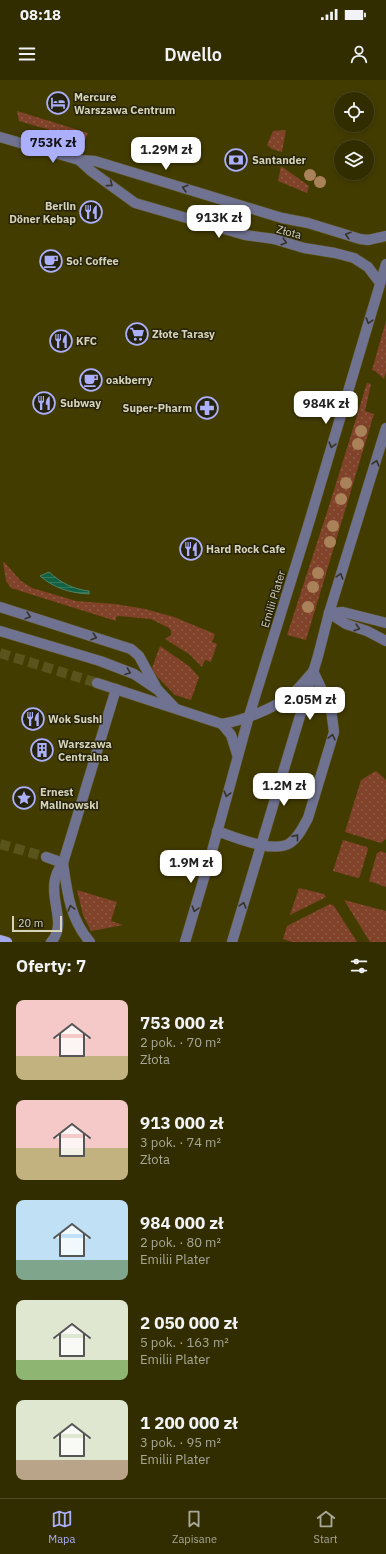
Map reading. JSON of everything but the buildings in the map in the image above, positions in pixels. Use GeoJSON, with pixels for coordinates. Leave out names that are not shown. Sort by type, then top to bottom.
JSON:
{"type":"FeatureCollection","features":[{"type":"Feature","properties":{"kind":"main road"},"geometry":{"type":"LineString","coordinates":[[0,940],[7,942]]}},
{"type":"Feature","properties":{"kind":"street","name":"Złota"},"geometry":{"type":"LineString","coordinates":[[0,137],[79,160],[95,161],[282,218],[308,223],[360,239],[368,240],[386,236]]}},
{"type":"Feature","properties":{"kind":"street","name":"Złota"},"geometry":{"type":"LineString","coordinates":[[79,160],[91,171],[135,203],[245,235],[274,239],[304,248],[354,258],[368,267],[380,283]]}},
{"type":"Feature","properties":{"kind":"street","name":"Emilii Plater"},"geometry":{"type":"LineString","coordinates":[[185,942],[237,756],[308,526],[386,264]]}},
{"type":"Feature","properties":{"kind":"street"},"geometry":{"type":"LineString","coordinates":[[232,942],[329,613],[386,428]]}},
{"type":"Feature","properties":{"kind":"street"},"geometry":{"type":"LineString","coordinates":[[0,607],[132,649],[139,656],[158,690]]}},
{"type":"Feature","properties":{"kind":"street"},"geometry":{"type":"LineString","coordinates":[[329,613],[344,612],[386,623]]}},
{"type":"Feature","properties":{"kind":"street"},"geometry":{"type":"LineString","coordinates":[[329,613],[346,624],[367,631],[386,641]]}},
{"type":"Feature","properties":{"kind":"street"},"geometry":{"type":"LineString","coordinates":[[0,631],[100,661],[134,674],[158,690],[178,710]]}},
{"type":"Feature","properties":{"kind":"street"},"geometry":{"type":"LineString","coordinates":[[98,683],[222,724],[232,722],[272,707],[291,695],[313,671]]}},
{"type":"Feature","properties":{"kind":"street"},"geometry":{"type":"LineString","coordinates":[[217,831],[261,845],[279,847],[286,846],[292,842],[301,831],[308,818],[334,732],[331,709],[313,671]]}},
{"type":"Feature","properties":{"kind":"street"},"geometry":{"type":"LineString","coordinates":[[90,942],[73,916],[68,897],[64,863],[116,689]]}},
{"type":"Feature","properties":{"kind":"street"},"geometry":{"type":"LineString","coordinates":[[222,724],[231,735],[237,756]]}},
{"type":"Feature","properties":{"kind":"street"},"geometry":{"type":"LineString","coordinates":[[46,857],[64,863]]}},
{"type":"Feature","properties":{"kind":"street"},"geometry":{"type":"LineString","coordinates":[[51,942],[56,935],[59,924],[54,897],[54,883],[58,870],[64,863]]}},
{"type":"Feature","properties":{"kind":"shaded area"},"geometry":{"type":"Polygon","coordinates":[[[17,111],[88,133],[85,140],[19,121],[17,111]]]}},
{"type":"Feature","properties":{"kind":"shaded area"},"geometry":{"type":"Polygon","coordinates":[[[286,130],[282,152],[272,149],[267,145],[273,131],[286,130]]]}},
{"type":"Feature","properties":{"kind":"shaded area"},"geometry":{"type":"Polygon","coordinates":[[[281,166],[309,186],[307,193],[278,181],[281,166]]]}},
{"type":"Feature","properties":{"kind":"shaded area"},"geometry":{"type":"Polygon","coordinates":[[[386,321],[386,372],[384,379],[372,370],[386,321]]]}},
{"type":"Feature","properties":{"kind":"shaded area"},"geometry":{"type":"Polygon","coordinates":[[[367,383],[371,384],[365,411],[374,414],[306,640],[287,635],[330,503],[367,383]]]}},
{"type":"Feature","properties":{"kind":"shaded area"},"geometry":{"type":"Polygon","coordinates":[[[3,562],[21,581],[32,588],[76,601],[115,604],[145,609],[174,617],[215,634],[212,642],[217,644],[211,662],[205,660],[202,667],[189,654],[165,639],[171,635],[169,628],[151,619],[119,616],[116,617],[116,621],[11,588],[6,581],[3,562]]]}},
{"type":"Feature","properties":{"kind":"shaded area"},"geometry":{"type":"Polygon","coordinates":[[[49,572],[68,585],[89,591],[89,594],[63,589],[51,584],[40,576],[49,572]]]}},
{"type":"Feature","properties":{"kind":"shaded area"},"geometry":{"type":"Polygon","coordinates":[[[160,646],[189,666],[199,677],[191,700],[175,695],[154,673],[152,668],[160,646]]]}},
{"type":"Feature","properties":{"kind":"shaded area"},"geometry":{"type":"Polygon","coordinates":[[[376,771],[386,780],[386,839],[381,843],[345,832],[361,780],[376,771]]]}},
{"type":"Feature","properties":{"kind":"shaded area"},"geometry":{"type":"Polygon","coordinates":[[[343,840],[367,847],[368,849],[360,876],[358,878],[333,871],[343,840]]]}},
{"type":"Feature","properties":{"kind":"shaded area"},"geometry":{"type":"Polygon","coordinates":[[[381,851],[386,853],[386,887],[369,881],[377,853],[381,851]]]}},
{"type":"Feature","properties":{"kind":"shaded area"},"geometry":{"type":"Polygon","coordinates":[[[299,888],[324,894],[326,897],[290,915],[299,888]]]}},
{"type":"Feature","properties":{"kind":"shaded area"},"geometry":{"type":"Polygon","coordinates":[[[77,890],[117,902],[111,921],[123,925],[91,931],[83,915],[77,890]]]}},
{"type":"Feature","properties":{"kind":"shaded area"},"geometry":{"type":"Polygon","coordinates":[[[344,900],[386,911],[386,942],[370,942],[344,900]]]}},
{"type":"Feature","properties":{"kind":"shaded area"},"geometry":{"type":"Polygon","coordinates":[[[330,904],[334,906],[357,942],[292,942],[283,939],[287,926],[330,904]]]}},
{"type":"Feature","properties":{"kind":"tunnel"},"geometry":{"type":"LineString","coordinates":[[0,653],[97,683]]}},
{"type":"Feature","properties":{"kind":"tunnel"},"geometry":{"type":"LineString","coordinates":[[0,844],[46,857]]}},
{"type":"Feature","properties":{"kind":"place","name":"Mercure Warszawa Centrum"},"geometry":{"type":"Point","coordinates":[58,103]}},
{"type":"Feature","properties":{"kind":"place","name":"Santander"},"geometry":{"type":"Point","coordinates":[236,160]}},
{"type":"Feature","properties":{"kind":"place","name":"Berlin Döner Kebap"},"geometry":{"type":"Point","coordinates":[91,212]}},
{"type":"Feature","properties":{"kind":"place","name":"So! Coffee"},"geometry":{"type":"Point","coordinates":[51,261]}},
{"type":"Feature","properties":{"kind":"place","name":"Złote Tarasy"},"geometry":{"type":"Point","coordinates":[137,334]}},
{"type":"Feature","properties":{"kind":"place","name":"KFC"},"geometry":{"type":"Point","coordinates":[61,341]}},
{"type":"Feature","properties":{"kind":"place","name":"oakberry"},"geometry":{"type":"Point","coordinates":[91,380]}},
{"type":"Feature","properties":{"kind":"place","name":"Subway"},"geometry":{"type":"Point","coordinates":[44,403]}},
{"type":"Feature","properties":{"kind":"place","name":"Super-Pharm"},"geometry":{"type":"Point","coordinates":[207,408]}},
{"type":"Feature","properties":{"kind":"place","name":"Hard Rock Cafe"},"geometry":{"type":"Point","coordinates":[191,549]}},
{"type":"Feature","properties":{"kind":"place","name":"Wok Sushi"},"geometry":{"type":"Point","coordinates":[33,719]}},
{"type":"Feature","properties":{"kind":"place","name":"Warszawa Centralna"},"geometry":{"type":"Point","coordinates":[42,750]}},
{"type":"Feature","properties":{"kind":"place","name":"Ernest Malinowski"},"geometry":{"type":"Point","coordinates":[24,798]}}]}
